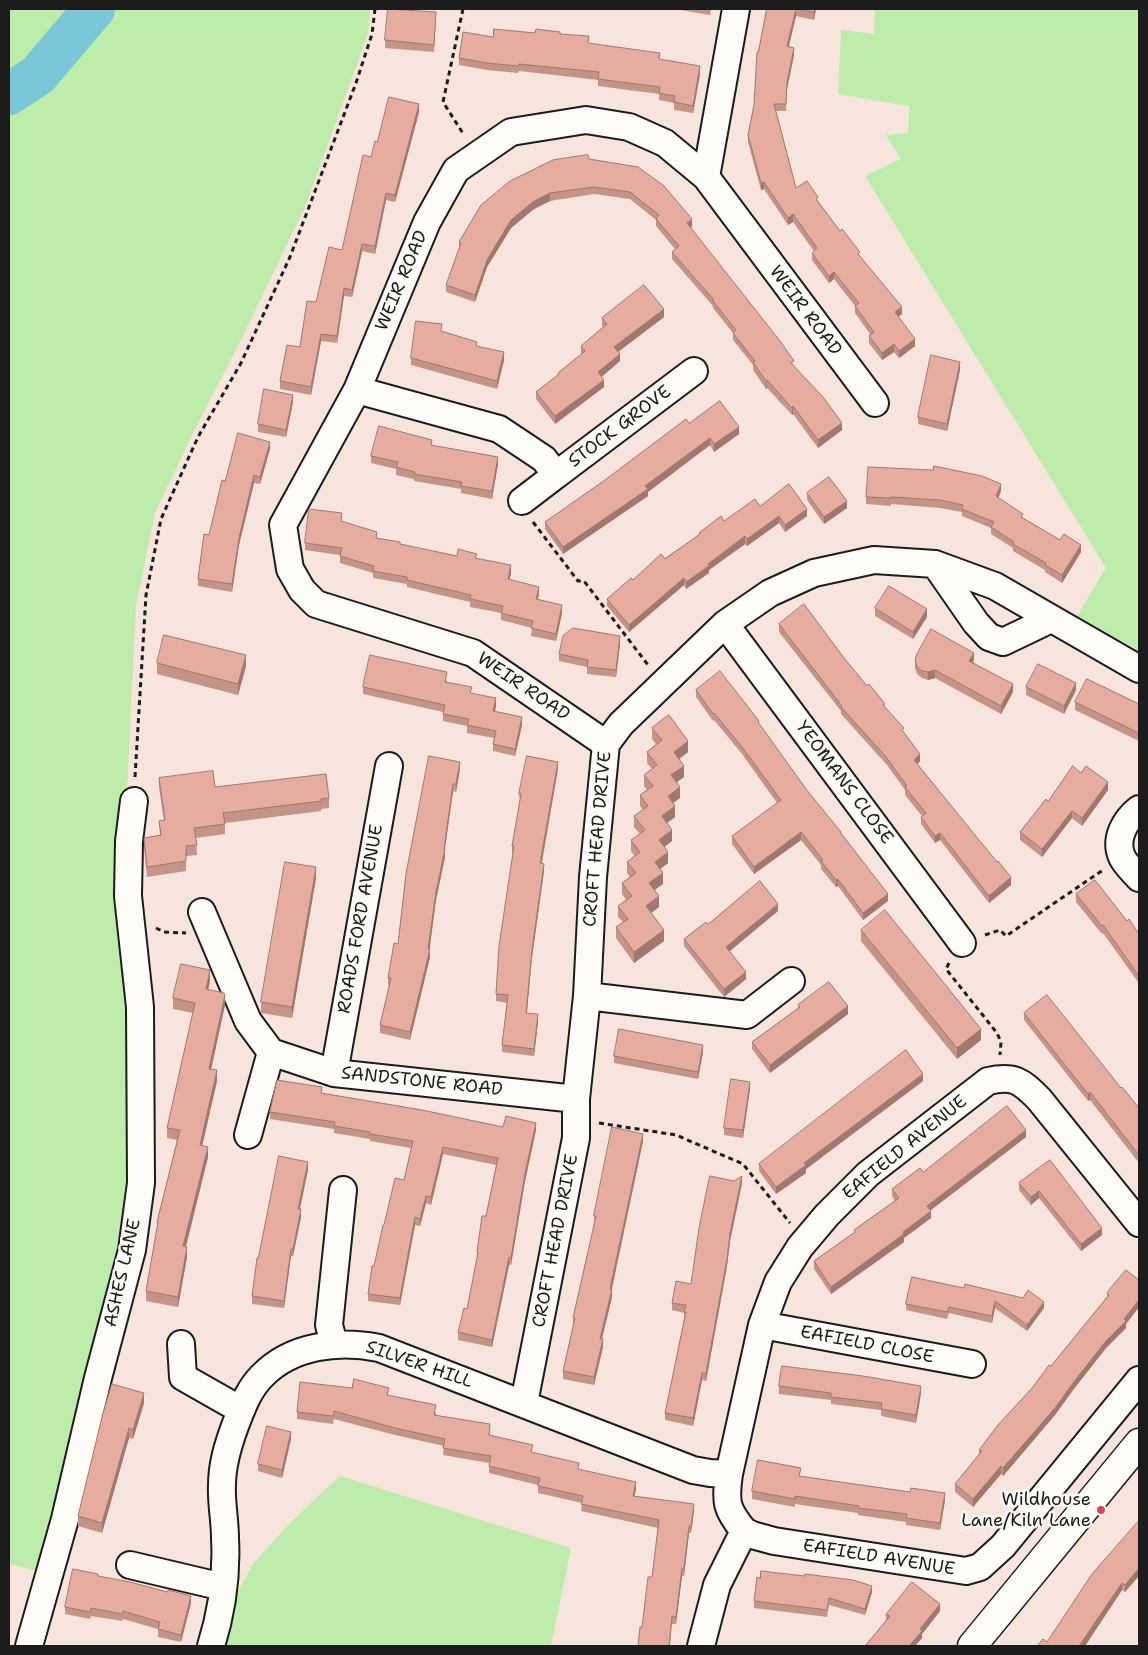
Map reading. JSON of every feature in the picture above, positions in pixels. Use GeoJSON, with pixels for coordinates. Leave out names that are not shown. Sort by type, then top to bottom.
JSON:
{"type":"FeatureCollection","features":[{"type":"Feature","properties":{"kind":"main road"},"geometry":{"type":"LineString","coordinates":[[972,1646],[1139,1443]]}},
{"type":"Feature","properties":{"kind":"street"},"geometry":{"type":"LineString","coordinates":[[706,177],[736,9]]}},
{"type":"Feature","properties":{"kind":"street","name":"WEIR ROAD"},"geometry":{"type":"LineString","coordinates":[[606,744],[473,653],[316,604],[302,590],[290,569],[283,525],[357,390],[427,222],[456,170],[511,132],[586,120],[629,127],[665,143],[706,177],[874,403]]}},
{"type":"Feature","properties":{"kind":"street","name":"STOCK GROVE"},"geometry":{"type":"LineString","coordinates":[[357,390],[499,429],[544,459],[556,475],[694,371]]}},
{"type":"Feature","properties":{"kind":"street"},"geometry":{"type":"LineString","coordinates":[[522,501],[556,475]]}},
{"type":"Feature","properties":{"kind":"street","name":"CROFT HEAD DRIVE"},"geometry":{"type":"LineString","coordinates":[[524,1404],[576,1138],[576,1109],[587,996],[593,877],[606,744],[621,724],[725,624],[770,593],[814,573],[874,560],[935,564],[995,586],[1139,669]]}},
{"type":"Feature","properties":{"kind":"street"},"geometry":{"type":"LineString","coordinates":[[935,564],[976,623],[989,637],[1003,642],[1051,619]]}},
{"type":"Feature","properties":{"kind":"street","name":"YEOMANS CLOSE"},"geometry":{"type":"LineString","coordinates":[[725,624],[962,943]]}},
{"type":"Feature","properties":{"kind":"street","name":"ROADS FORD AVENUE"},"geometry":{"type":"LineString","coordinates":[[334,1073],[389,766]]}},
{"type":"Feature","properties":{"kind":"street","name":"ASHES LANE"},"geometry":{"type":"LineString","coordinates":[[29,1646],[65,1519],[98,1378],[132,1250],[141,1183],[140,1007],[128,896],[129,841],[134,800]]}},
{"type":"Feature","properties":{"kind":"street"},"geometry":{"type":"LineString","coordinates":[[1139,809],[1132,814],[1123,827],[1120,842],[1122,857],[1139,878]]}},
{"type":"Feature","properties":{"kind":"street"},"geometry":{"type":"LineString","coordinates":[[202,912],[248,1021],[271,1052],[248,1135]]}},
{"type":"Feature","properties":{"kind":"street"},"geometry":{"type":"LineString","coordinates":[[587,996],[748,1015],[791,981]]}},
{"type":"Feature","properties":{"kind":"street","name":"SANDSTONE ROAD"},"geometry":{"type":"LineString","coordinates":[[271,1052],[334,1073],[576,1109]]}},
{"type":"Feature","properties":{"kind":"street"},"geometry":{"type":"LineString","coordinates":[[1000,1078],[1003,1077],[1023,1083],[1039,1099],[1139,1222]]}},
{"type":"Feature","properties":{"kind":"street","name":"EAFIELD AVENUE"},"geometry":{"type":"LineString","coordinates":[[1000,1078],[988,1081],[868,1174],[827,1215],[804,1242],[778,1282],[762,1325],[729,1474],[726,1496],[727,1504],[736,1522],[744,1531],[774,1541],[966,1571],[980,1567],[1003,1546],[1139,1380]]}},
{"type":"Feature","properties":{"kind":"street"},"geometry":{"type":"LineString","coordinates":[[334,1344],[329,1326],[343,1190]]}},
{"type":"Feature","properties":{"kind":"street","name":"EAFIELD CLOSE"},"geometry":{"type":"LineString","coordinates":[[762,1325],[972,1364]]}},
{"type":"Feature","properties":{"kind":"street"},"geometry":{"type":"LineString","coordinates":[[181,1344],[183,1377],[241,1410]]}},
{"type":"Feature","properties":{"kind":"street","name":"SILVER HILL"},"geometry":{"type":"LineString","coordinates":[[211,1646],[220,1618],[223,1587],[226,1539],[222,1485],[226,1451],[241,1410],[254,1386],[272,1366],[303,1351],[334,1344],[358,1344],[379,1348],[693,1470],[729,1474]]}},
{"type":"Feature","properties":{"kind":"street"},"geometry":{"type":"LineString","coordinates":[[701,1646],[717,1585],[744,1531]]}},
{"type":"Feature","properties":{"kind":"street"},"geometry":{"type":"LineString","coordinates":[[130,1565],[223,1587]]}},
{"type":"Feature","properties":{"kind":"path"},"geometry":{"type":"LineString","coordinates":[[134,800],[146,595],[161,519],[198,437],[241,363],[290,257],[356,83],[372,34],[375,9]]}},
{"type":"Feature","properties":{"kind":"path"},"geometry":{"type":"LineString","coordinates":[[463,9],[443,102],[477,155]]}},
{"type":"Feature","properties":{"kind":"path"},"geometry":{"type":"LineString","coordinates":[[522,501],[533,523],[578,581],[584,581],[662,684]]}},
{"type":"Feature","properties":{"kind":"path"},"geometry":{"type":"LineString","coordinates":[[1000,1078],[1001,1042],[997,1033],[946,969],[962,943],[1000,930],[1006,936],[1122,857]]}},
{"type":"Feature","properties":{"kind":"path"},"geometry":{"type":"LineString","coordinates":[[130,915],[164,932],[212,936]]}},
{"type":"Feature","properties":{"kind":"path"},"geometry":{"type":"LineString","coordinates":[[576,1109],[676,1135],[743,1164],[804,1242]]}},
{"type":"Feature","properties":{"kind":"green space"},"geometry":{"type":"Polygon","coordinates":[[[9,9],[84,9],[35,68],[9,85],[9,9]]]}},
{"type":"Feature","properties":{"kind":"green space"},"geometry":{"type":"Polygon","coordinates":[[[112,9],[370,9],[368,34],[305,207],[155,513],[136,606],[124,852],[134,1200],[42,1572],[9,1564],[9,114],[49,89],[87,37],[112,9]]]}},
{"type":"Feature","properties":{"kind":"green space"},"geometry":{"type":"Polygon","coordinates":[[[875,9],[1139,9],[1139,651],[1077,616],[1106,568],[865,176],[901,159],[886,135],[908,133],[909,106],[838,94],[841,30],[874,34],[875,9]]]}},
{"type":"Feature","properties":{"kind":"green space"},"geometry":{"type":"Polygon","coordinates":[[[340,1476],[571,1548],[551,1646],[220,1646],[234,1599],[253,1564],[292,1521],[340,1476]]]}},
{"type":"Feature","properties":{"kind":"building"},"geometry":{"type":"Polygon","coordinates":[[[388,9],[436,12],[434,45],[385,40],[388,9]]]}},
{"type":"Feature","properties":{"kind":"building"},"geometry":{"type":"Polygon","coordinates":[[[767,9],[796,9],[787,46],[794,48],[787,82],[786,104],[774,104],[796,188],[807,181],[818,197],[816,199],[840,231],[842,229],[860,252],[858,254],[902,307],[895,312],[915,339],[899,351],[894,344],[882,353],[869,336],[874,332],[855,306],[859,303],[834,272],[829,276],[812,253],[817,248],[793,214],[788,218],[764,182],[761,183],[748,135],[754,105],[757,52],[767,9]]]}},
{"type":"Feature","properties":{"kind":"building"},"geometry":{"type":"Polygon","coordinates":[[[796,9],[815,9],[814,12],[796,9]]]}},
{"type":"Feature","properties":{"kind":"building"},"geometry":{"type":"Polygon","coordinates":[[[494,29],[535,33],[536,29],[560,32],[560,34],[589,36],[588,43],[660,53],[659,59],[700,66],[693,106],[674,102],[675,96],[659,93],[660,87],[598,79],[599,72],[519,64],[518,66],[487,63],[459,58],[463,32],[493,37],[494,29]]]}},
{"type":"Feature","properties":{"kind":"building"},"geometry":{"type":"Polygon","coordinates":[[[389,97],[419,104],[395,195],[386,193],[375,246],[362,244],[352,290],[344,288],[337,336],[321,334],[311,387],[280,381],[287,345],[300,347],[307,301],[316,302],[329,247],[342,250],[363,155],[371,157],[389,97]]]}},
{"type":"Feature","properties":{"kind":"building"},"geometry":{"type":"Polygon","coordinates":[[[588,155],[589,159],[638,167],[664,186],[692,219],[687,223],[780,341],[794,361],[791,363],[823,397],[842,423],[818,440],[793,406],[792,408],[766,381],[753,362],[755,361],[733,333],[736,330],[714,300],[672,252],[679,246],[656,219],[659,215],[630,192],[594,187],[550,193],[534,201],[511,220],[487,260],[475,295],[446,285],[461,243],[459,242],[481,205],[510,181],[553,160],[588,155]]]}},
{"type":"Feature","properties":{"kind":"building"},"geometry":{"type":"Polygon","coordinates":[[[644,285],[664,309],[614,347],[620,354],[598,372],[604,380],[555,416],[536,392],[585,351],[581,346],[607,324],[602,318],[644,285]]]}},
{"type":"Feature","properties":{"kind":"building"},"geometry":{"type":"Polygon","coordinates":[[[416,321],[442,324],[441,331],[477,342],[476,346],[504,352],[497,381],[411,358],[416,321]]]}},
{"type":"Feature","properties":{"kind":"building"},"geometry":{"type":"Polygon","coordinates":[[[931,355],[960,362],[947,424],[918,417],[931,355]]]}},
{"type":"Feature","properties":{"kind":"building"},"geometry":{"type":"Polygon","coordinates":[[[264,389],[293,395],[286,430],[258,424],[264,389]]]}},
{"type":"Feature","properties":{"kind":"building"},"geometry":{"type":"Polygon","coordinates":[[[720,401],[739,427],[714,444],[710,438],[645,486],[648,489],[563,547],[545,522],[686,419],[689,423],[720,401]]]}},
{"type":"Feature","properties":{"kind":"building"},"geometry":{"type":"Polygon","coordinates":[[[379,426],[432,440],[431,445],[498,457],[492,491],[461,486],[462,482],[414,474],[415,472],[396,467],[398,462],[371,456],[379,426]]]}},
{"type":"Feature","properties":{"kind":"building"},"geometry":{"type":"Polygon","coordinates":[[[238,433],[270,442],[260,477],[254,475],[239,538],[232,584],[198,579],[204,534],[209,535],[222,480],[225,481],[238,433]]]}},
{"type":"Feature","properties":{"kind":"building"},"geometry":{"type":"Polygon","coordinates":[[[934,466],[982,476],[1001,484],[996,496],[1023,514],[1021,517],[1060,540],[1064,534],[1081,545],[1062,575],[1045,565],[1046,563],[1013,544],[1014,542],[991,527],[994,522],[962,509],[963,505],[940,500],[866,497],[868,467],[933,470],[934,466]]]}},
{"type":"Feature","properties":{"kind":"building"},"geometry":{"type":"Polygon","coordinates":[[[829,477],[847,501],[824,517],[807,493],[829,477]]]}},
{"type":"Feature","properties":{"kind":"building"},"geometry":{"type":"Polygon","coordinates":[[[789,484],[807,509],[785,525],[779,516],[747,539],[745,536],[708,564],[709,566],[686,582],[684,578],[629,625],[607,599],[631,578],[633,580],[661,554],[665,559],[721,516],[724,521],[755,499],[760,506],[789,484]]]}},
{"type":"Feature","properties":{"kind":"building"},"geometry":{"type":"Polygon","coordinates":[[[309,509],[342,513],[341,521],[377,532],[376,538],[457,556],[458,549],[477,554],[475,558],[511,565],[508,579],[539,587],[536,599],[562,605],[556,634],[531,628],[533,621],[501,613],[503,606],[470,599],[471,595],[407,580],[407,577],[373,571],[374,566],[340,556],[342,548],[305,543],[309,509]]]}},
{"type":"Feature","properties":{"kind":"building"},"geometry":{"type":"Polygon","coordinates":[[[889,586],[927,609],[913,632],[875,608],[889,586]]]}},
{"type":"Feature","properties":{"kind":"building"},"geometry":{"type":"Polygon","coordinates":[[[804,604],[844,658],[867,686],[869,684],[885,704],[883,705],[904,728],[902,730],[920,754],[914,760],[1011,877],[989,896],[940,833],[935,836],[921,817],[926,813],[905,787],[907,786],[887,758],[841,707],[779,624],[804,604]]]}},
{"type":"Feature","properties":{"kind":"building"},"geometry":{"type":"Polygon","coordinates":[[[573,628],[620,636],[616,670],[587,667],[588,660],[559,654],[563,636],[573,628]]]}},
{"type":"Feature","properties":{"kind":"building"},"geometry":{"type":"Polygon","coordinates":[[[931,629],[974,653],[969,661],[1013,684],[1001,706],[935,670],[922,671],[917,667],[915,660],[917,654],[931,629]]]}},
{"type":"Feature","properties":{"kind":"building"},"geometry":{"type":"Polygon","coordinates":[[[164,635],[246,655],[238,684],[157,663],[164,635]]]}},
{"type":"Feature","properties":{"kind":"building"},"geometry":{"type":"Polygon","coordinates":[[[370,655],[447,672],[445,682],[472,687],[470,693],[496,698],[493,711],[522,717],[515,749],[493,744],[496,731],[467,725],[469,719],[443,714],[445,705],[363,687],[370,655]]]}},
{"type":"Feature","properties":{"kind":"building"},"geometry":{"type":"Polygon","coordinates":[[[1038,664],[1076,683],[1064,706],[1026,687],[1038,664]]]}},
{"type":"Feature","properties":{"kind":"building"},"geometry":{"type":"Polygon","coordinates":[[[720,671],[759,721],[806,789],[888,894],[863,913],[838,879],[836,880],[821,861],[823,860],[801,832],[754,867],[732,836],[781,800],[742,747],[713,714],[696,690],[720,671]]]}},
{"type":"Feature","properties":{"kind":"building"},"geometry":{"type":"Polygon","coordinates":[[[1087,679],[1139,704],[1139,733],[1075,702],[1087,679]]]}},
{"type":"Feature","properties":{"kind":"building"},"geometry":{"type":"Polygon","coordinates":[[[669,715],[688,741],[674,752],[684,766],[671,775],[680,787],[668,796],[675,806],[662,816],[672,830],[659,840],[668,852],[655,862],[663,873],[649,883],[659,896],[646,906],[664,930],[634,952],[616,927],[628,919],[618,906],[632,896],[622,883],[636,873],[627,862],[640,852],[631,840],[645,830],[634,816],[648,806],[640,795],[653,786],[644,775],[657,765],[647,752],[662,740],[652,728],[669,715]]]}},
{"type":"Feature","properties":{"kind":"building"},"geometry":{"type":"Polygon","coordinates":[[[429,756],[460,762],[456,784],[453,784],[445,849],[436,892],[428,949],[430,949],[410,1032],[380,1025],[391,978],[388,978],[394,943],[398,944],[406,874],[429,756]]]}},
{"type":"Feature","properties":{"kind":"building"},"geometry":{"type":"Polygon","coordinates":[[[527,756],[558,762],[540,863],[544,864],[532,950],[526,1013],[538,1014],[534,1049],[502,1045],[508,995],[496,994],[499,946],[514,846],[512,846],[521,794],[519,794],[527,756]]]}},
{"type":"Feature","properties":{"kind":"building"},"geometry":{"type":"Polygon","coordinates":[[[1073,766],[1081,773],[1086,766],[1108,782],[1082,818],[1072,811],[1042,849],[1020,832],[1046,799],[1048,801],[1073,766]]]}},
{"type":"Feature","properties":{"kind":"building"},"geometry":{"type":"Polygon","coordinates":[[[213,771],[215,787],[326,774],[329,798],[321,799],[321,801],[223,813],[225,824],[194,828],[197,845],[186,846],[186,861],[147,867],[144,838],[161,835],[159,821],[165,820],[159,778],[213,771]]]}},
{"type":"Feature","properties":{"kind":"building"},"geometry":{"type":"Polygon","coordinates":[[[285,862],[316,867],[292,1007],[261,1002],[285,862]]]}},
{"type":"Feature","properties":{"kind":"building"},"geometry":{"type":"Polygon","coordinates":[[[1095,880],[1127,921],[1129,919],[1139,934],[1139,976],[1103,925],[1076,894],[1095,880]]]}},
{"type":"Feature","properties":{"kind":"building"},"geometry":{"type":"Polygon","coordinates":[[[760,881],[778,904],[726,947],[746,972],[724,989],[684,939],[706,922],[708,924],[760,881]]]}},
{"type":"Feature","properties":{"kind":"building"},"geometry":{"type":"Polygon","coordinates":[[[885,910],[981,1029],[957,1048],[861,930],[885,910]]]}},
{"type":"Feature","properties":{"kind":"building"},"geometry":{"type":"Polygon","coordinates":[[[181,964],[210,970],[206,989],[224,993],[225,995],[209,1069],[217,1070],[200,1145],[208,1147],[183,1246],[187,1247],[178,1297],[146,1291],[157,1222],[180,1130],[167,1128],[195,1003],[173,998],[181,964]]]}},
{"type":"Feature","properties":{"kind":"building"},"geometry":{"type":"Polygon","coordinates":[[[829,982],[848,1006],[770,1065],[752,1042],[800,1007],[798,1005],[829,982]]]}},
{"type":"Feature","properties":{"kind":"building"},"geometry":{"type":"Polygon","coordinates":[[[1047,995],[1139,1108],[1139,1155],[1090,1092],[1088,1094],[1024,1013],[1047,995]]]}},
{"type":"Feature","properties":{"kind":"building"},"geometry":{"type":"Polygon","coordinates":[[[619,1029],[703,1045],[698,1072],[614,1056],[619,1029]]]}},
{"type":"Feature","properties":{"kind":"building"},"geometry":{"type":"Polygon","coordinates":[[[906,1050],[923,1074],[804,1163],[806,1165],[776,1187],[759,1164],[906,1050]]]}},
{"type":"Feature","properties":{"kind":"building"},"geometry":{"type":"Polygon","coordinates":[[[731,1079],[750,1082],[743,1130],[724,1128],[731,1079]]]}},
{"type":"Feature","properties":{"kind":"building"},"geometry":{"type":"Polygon","coordinates":[[[277,1080],[322,1087],[321,1093],[422,1110],[503,1127],[506,1116],[536,1123],[525,1173],[511,1258],[509,1257],[492,1340],[458,1332],[464,1308],[467,1309],[478,1252],[482,1216],[486,1216],[498,1158],[443,1147],[431,1197],[426,1196],[420,1219],[415,1217],[400,1298],[368,1294],[372,1266],[374,1266],[395,1178],[404,1180],[413,1141],[334,1126],[335,1122],[270,1112],[277,1080]]]}},
{"type":"Feature","properties":{"kind":"building"},"geometry":{"type":"Polygon","coordinates":[[[1007,1106],[1026,1130],[927,1206],[931,1211],[903,1232],[904,1234],[831,1287],[814,1261],[899,1198],[892,1189],[920,1168],[923,1172],[1007,1106]]]}},
{"type":"Feature","properties":{"kind":"building"},"geometry":{"type":"Polygon","coordinates":[[[612,1127],[643,1134],[610,1289],[612,1289],[600,1339],[603,1339],[594,1377],[563,1371],[596,1216],[594,1216],[612,1127]]]}},
{"type":"Feature","properties":{"kind":"building"},"geometry":{"type":"Polygon","coordinates":[[[279,1156],[308,1162],[298,1209],[301,1209],[293,1249],[291,1249],[284,1301],[252,1296],[257,1258],[279,1156]]]}},
{"type":"Feature","properties":{"kind":"building"},"geometry":{"type":"Polygon","coordinates":[[[1050,1160],[1102,1228],[1081,1244],[1039,1191],[1031,1197],[1019,1183],[1050,1160]]]}},
{"type":"Feature","properties":{"kind":"building"},"geometry":{"type":"Polygon","coordinates":[[[710,1176],[734,1181],[742,1176],[730,1233],[706,1373],[702,1373],[693,1418],[665,1413],[686,1312],[684,1312],[686,1305],[672,1303],[676,1281],[691,1284],[699,1228],[710,1176]]]}},
{"type":"Feature","properties":{"kind":"building"},"geometry":{"type":"Polygon","coordinates":[[[1126,1270],[1139,1280],[1139,1300],[1124,1319],[1126,1321],[1106,1341],[1055,1408],[1003,1468],[1001,1466],[973,1499],[955,1484],[982,1451],[979,1450],[998,1425],[1033,1387],[1049,1365],[1051,1366],[1109,1295],[1107,1293],[1126,1270]]]}},
{"type":"Feature","properties":{"kind":"building"},"geometry":{"type":"Polygon","coordinates":[[[912,1277],[964,1288],[965,1284],[1023,1298],[1028,1290],[1044,1302],[1027,1325],[995,1301],[992,1316],[949,1307],[947,1312],[906,1304],[912,1277]]]}},
{"type":"Feature","properties":{"kind":"building"},"geometry":{"type":"Polygon","coordinates":[[[782,1366],[863,1376],[921,1386],[916,1415],[881,1409],[882,1403],[831,1397],[831,1393],[779,1386],[782,1366]]]}},
{"type":"Feature","properties":{"kind":"building"},"geometry":{"type":"Polygon","coordinates":[[[354,1379],[389,1388],[387,1395],[436,1405],[434,1415],[490,1424],[489,1435],[533,1445],[531,1452],[579,1463],[578,1469],[636,1482],[633,1496],[694,1504],[691,1526],[689,1526],[684,1568],[682,1568],[676,1617],[672,1616],[669,1646],[638,1646],[648,1577],[652,1577],[659,1520],[581,1504],[583,1496],[538,1486],[540,1478],[489,1466],[491,1456],[443,1448],[445,1439],[395,1428],[334,1411],[333,1416],[297,1412],[300,1382],[352,1388],[354,1379]]]}},
{"type":"Feature","properties":{"kind":"building"},"geometry":{"type":"Polygon","coordinates":[[[112,1384],[144,1393],[133,1430],[129,1428],[102,1523],[78,1516],[112,1384]]]}},
{"type":"Feature","properties":{"kind":"building"},"geometry":{"type":"Polygon","coordinates":[[[267,1426],[291,1432],[282,1470],[258,1464],[267,1426]]]}},
{"type":"Feature","properties":{"kind":"building"},"geometry":{"type":"Polygon","coordinates":[[[758,1460],[801,1468],[799,1476],[910,1492],[911,1488],[945,1493],[940,1523],[906,1518],[907,1514],[858,1508],[859,1506],[795,1496],[795,1499],[752,1491],[758,1460]]]}},
{"type":"Feature","properties":{"kind":"building"},"geometry":{"type":"Polygon","coordinates":[[[1138,1522],[1139,1568],[1125,1585],[1122,1583],[1079,1646],[1037,1646],[1043,1639],[1047,1642],[1092,1574],[1138,1522]]]}},
{"type":"Feature","properties":{"kind":"building"},"geometry":{"type":"Polygon","coordinates":[[[73,1569],[191,1596],[181,1635],[158,1629],[160,1622],[123,1611],[122,1614],[91,1608],[90,1612],[65,1607],[73,1569]]]}},
{"type":"Feature","properties":{"kind":"building"},"geometry":{"type":"Polygon","coordinates":[[[761,1571],[853,1580],[872,1586],[865,1609],[829,1598],[827,1610],[754,1601],[757,1577],[760,1578],[761,1571]]]}},
{"type":"Feature","properties":{"kind":"building"},"geometry":{"type":"Polygon","coordinates":[[[912,1582],[940,1604],[920,1629],[922,1631],[909,1646],[865,1646],[890,1616],[886,1615],[912,1582]]]}},
{"type":"Feature","properties":{"kind":"waterway"},"geometry":{"type":"LineString","coordinates":[[9,94],[38,75],[94,9]]}},
{"type":"Feature","properties":{"kind":"place","name":"Wildhouse Lane/Kiln Lane"},"geometry":{"type":"Point","coordinates":[1101,1510]}}]}
